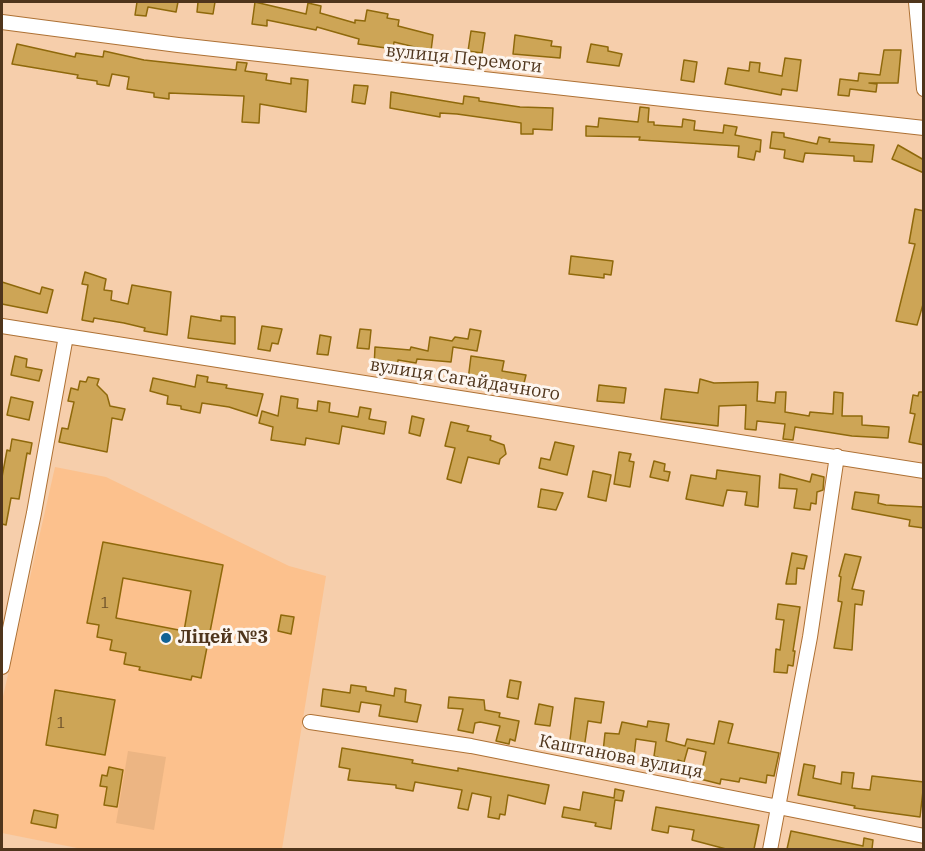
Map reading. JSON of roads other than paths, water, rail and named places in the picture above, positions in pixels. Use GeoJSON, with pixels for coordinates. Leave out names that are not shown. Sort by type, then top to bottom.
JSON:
{"type":"FeatureCollection","features":[{"type":"Feature","properties":{"kind":"street"},"geometry":{"type":"LineString","coordinates":[[916,2],[924,89]]}},
{"type":"Feature","properties":{"kind":"street","name":"вулиця Перемоги"},"geometry":{"type":"LineString","coordinates":[[2,22],[213,49],[924,128]]}},
{"type":"Feature","properties":{"kind":"street","name":"вулиця Сагайдачного"},"geometry":{"type":"LineString","coordinates":[[2,326],[924,471]]}},
{"type":"Feature","properties":{"kind":"street"},"geometry":{"type":"LineString","coordinates":[[2,667],[34,513],[66,336]]}},
{"type":"Feature","properties":{"kind":"street"},"geometry":{"type":"LineString","coordinates":[[770,849],[780,806],[810,637],[837,456]]}},
{"type":"Feature","properties":{"kind":"street","name":"Каштанова вулиця"},"geometry":{"type":"LineString","coordinates":[[310,722],[471,746],[924,836]]}},
{"type":"Feature","properties":{"kind":"place","name":"Ліцей №3"},"geometry":{"type":"Point","coordinates":[166,638]}}]}
